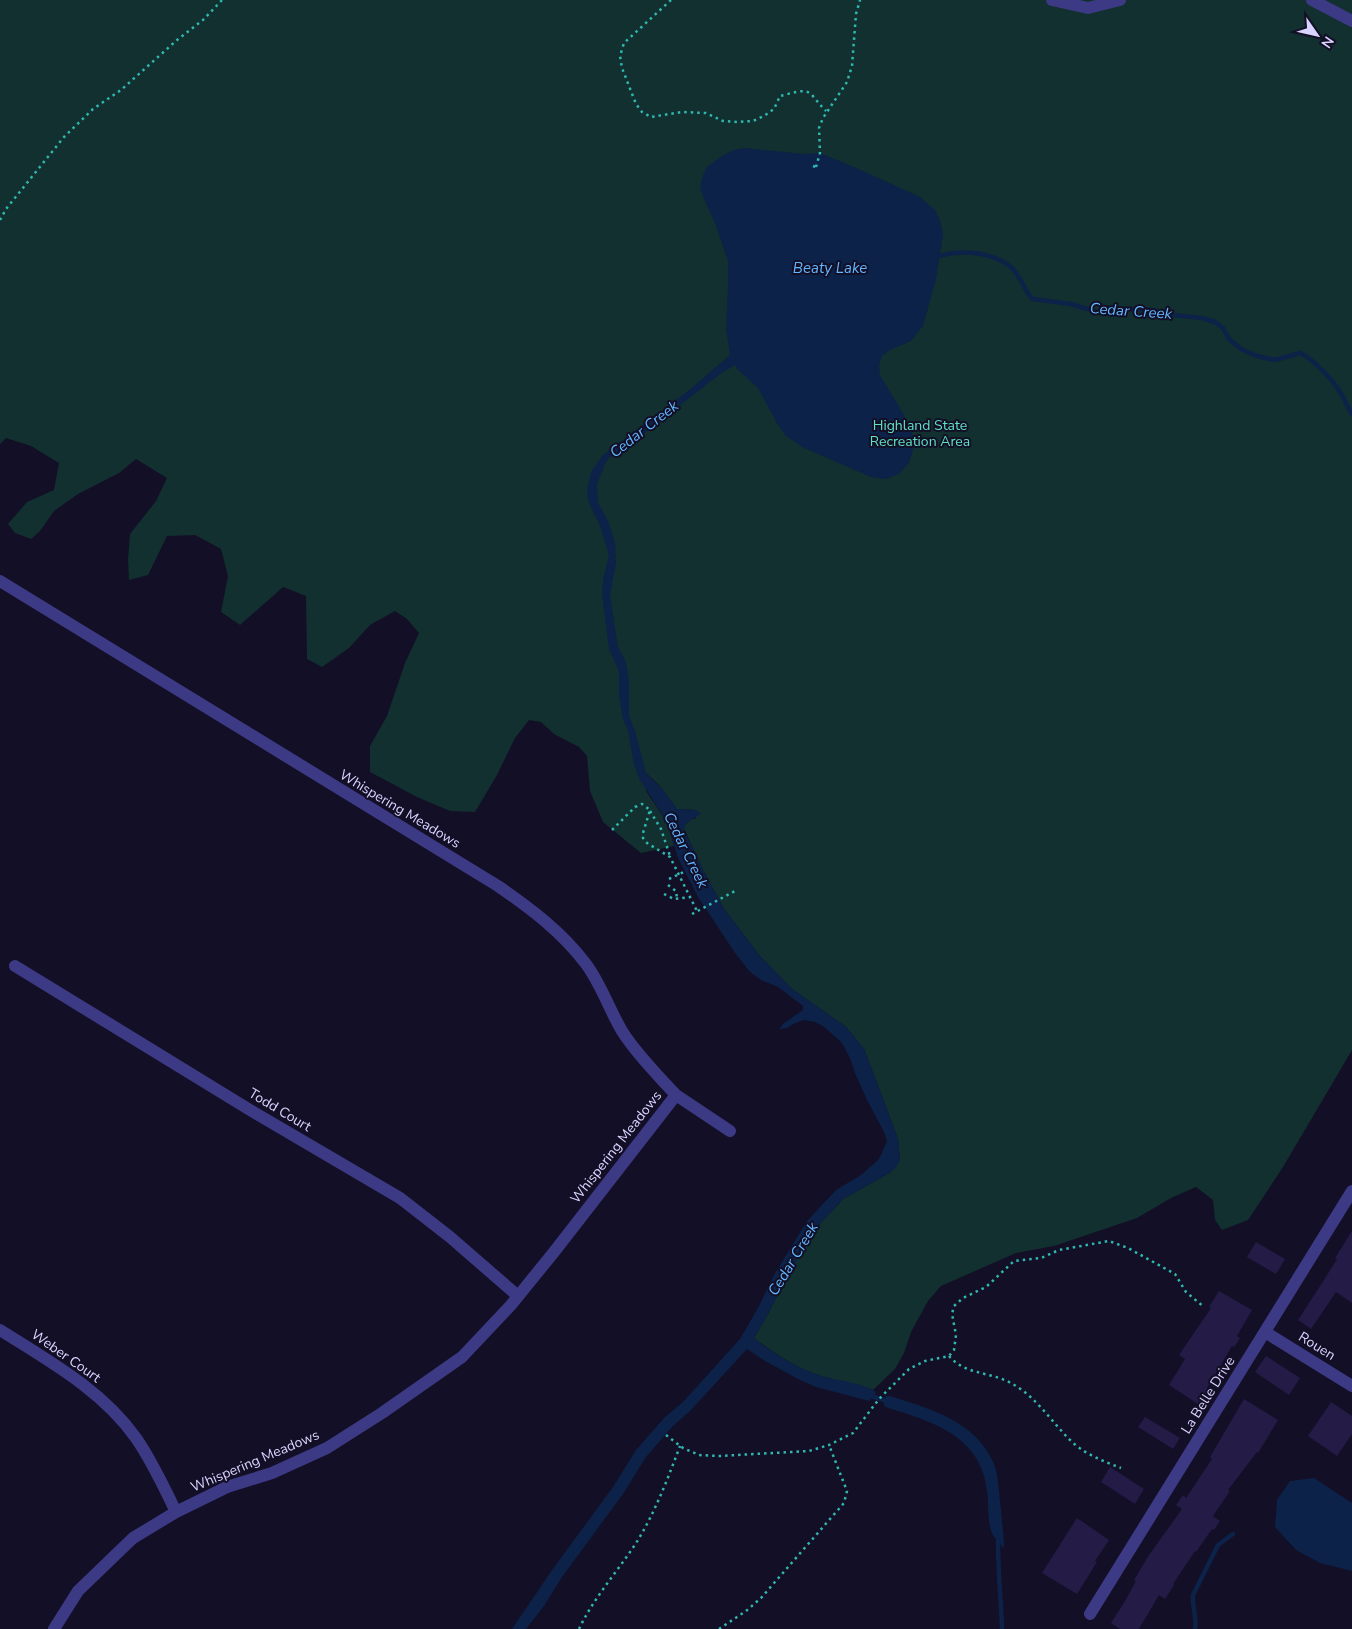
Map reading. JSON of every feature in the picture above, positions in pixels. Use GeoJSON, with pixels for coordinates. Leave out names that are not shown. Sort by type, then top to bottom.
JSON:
{"type":"FeatureCollection","features":[{"type":"Feature","properties":{"kind":"street"},"geometry":{"type":"LineString","coordinates":[[1052,0],[1088,8],[1120,0]]}},
{"type":"Feature","properties":{"kind":"street"},"geometry":{"type":"LineString","coordinates":[[1312,0],[1352,21]]}},
{"type":"Feature","properties":{"kind":"street","name":"Whispering Meadows"},"geometry":{"type":"LineString","coordinates":[[0,581],[498,886],[530,908],[569,944],[586,965],[622,1032],[676,1095],[518,1296],[462,1357],[382,1413],[327,1448],[272,1473],[227,1488],[176,1512],[133,1538],[78,1591],[54,1629]]}},
{"type":"Feature","properties":{"kind":"street","name":"Todd Court"},"geometry":{"type":"LineString","coordinates":[[15,966],[250,1110],[400,1198],[444,1231],[518,1296]]}},
{"type":"Feature","properties":{"kind":"street"},"geometry":{"type":"LineString","coordinates":[[676,1095],[730,1131]]}},
{"type":"Feature","properties":{"kind":"street","name":"La Belle Drive"},"geometry":{"type":"LineString","coordinates":[[1090,1614],[1352,1192]]}},
{"type":"Feature","properties":{"kind":"street","name":"Weber Court"},"geometry":{"type":"LineString","coordinates":[[0,1330],[85,1385],[116,1414],[136,1438],[155,1468],[176,1512]]}},
{"type":"Feature","properties":{"kind":"street","name":"Rouen"},"geometry":{"type":"LineString","coordinates":[[1265,1332],[1352,1386]]}},
{"type":"Feature","properties":{"kind":"path"},"geometry":{"type":"LineString","coordinates":[[0,220],[6,209],[64,137],[92,108],[121,90],[177,40],[203,20],[222,0]]}},
{"type":"Feature","properties":{"kind":"path"},"geometry":{"type":"LineString","coordinates":[[670,0],[624,43],[620,56],[622,68],[636,104],[642,112],[651,117],[682,112],[706,113],[723,121],[753,121],[774,109],[780,96],[804,90],[811,94],[826,111]]}},
{"type":"Feature","properties":{"kind":"path"},"geometry":{"type":"LineString","coordinates":[[816,167],[820,153],[819,128],[826,111],[847,82],[852,66],[856,14],[860,0]]}},
{"type":"Feature","properties":{"kind":"path"},"geometry":{"type":"LineString","coordinates":[[612,830],[635,807],[642,804],[650,810],[658,822],[670,858],[698,910]]}},
{"type":"Feature","properties":{"kind":"path"},"geometry":{"type":"LineString","coordinates":[[650,810],[643,838],[647,844],[670,858]]}},
{"type":"Feature","properties":{"kind":"path"},"geometry":{"type":"LineString","coordinates":[[669,880],[686,871]]}},
{"type":"Feature","properties":{"kind":"path"},"geometry":{"type":"LineString","coordinates":[[668,885],[676,891],[677,898]]}},
{"type":"Feature","properties":{"kind":"path"},"geometry":{"type":"LineString","coordinates":[[692,914],[735,891]]}},
{"type":"Feature","properties":{"kind":"path"},"geometry":{"type":"LineString","coordinates":[[664,894],[674,899],[690,897]]}},
{"type":"Feature","properties":{"kind":"path"},"geometry":{"type":"LineString","coordinates":[[666,1435],[680,1446],[699,1455],[719,1456],[809,1451],[829,1445],[853,1433],[879,1399],[909,1369],[925,1361],[949,1356],[954,1350],[956,1335],[952,1314],[954,1306],[963,1298],[986,1287],[1014,1261],[1041,1258],[1059,1250],[1109,1241],[1128,1248],[1175,1274],[1186,1292],[1204,1307]]}},
{"type":"Feature","properties":{"kind":"path"},"geometry":{"type":"LineString","coordinates":[[949,1356],[968,1370],[1008,1382],[1024,1392],[1045,1410],[1072,1441],[1086,1452],[1121,1468]]}},
{"type":"Feature","properties":{"kind":"path"},"geometry":{"type":"LineString","coordinates":[[719,1629],[746,1612],[761,1598],[844,1503],[847,1491],[829,1445]]}},
{"type":"Feature","properties":{"kind":"path"},"geometry":{"type":"LineString","coordinates":[[579,1629],[593,1603],[617,1571],[643,1530],[657,1504],[680,1446]]}},
{"type":"Feature","properties":{"kind":"green space","name":"Highland State Recreation Area"},"geometry":{"type":"Polygon","coordinates":[[[0,0],[1352,0],[1352,1050],[1283,1167],[1248,1220],[1222,1230],[1215,1220],[1213,1200],[1196,1187],[1171,1198],[1137,1218],[1054,1246],[1016,1253],[941,1286],[928,1301],[911,1332],[904,1353],[895,1369],[873,1390],[821,1376],[803,1369],[777,1355],[754,1338],[784,1281],[816,1228],[843,1199],[891,1172],[900,1160],[898,1139],[864,1049],[846,1027],[792,989],[760,956],[724,909],[684,829],[687,823],[696,818],[695,810],[677,809],[658,784],[646,773],[646,791],[667,822],[674,846],[641,853],[603,822],[590,791],[587,756],[579,747],[554,734],[541,722],[529,720],[515,738],[497,775],[475,812],[450,811],[417,797],[370,772],[370,746],[387,716],[405,663],[419,633],[407,619],[395,611],[370,625],[349,648],[322,667],[307,659],[306,596],[283,587],[240,625],[221,612],[228,576],[221,549],[195,535],[167,536],[148,575],[129,580],[130,534],[156,501],[167,478],[136,459],[119,473],[78,494],[54,511],[40,531],[31,539],[15,533],[8,524],[27,502],[54,490],[59,463],[31,446],[6,438],[0,444],[0,0]]]}},
{"type":"Feature","properties":{"kind":"water","name":"Beaty Lake"},"geometry":{"type":"Polygon","coordinates":[[[745,148],[804,154],[820,153],[861,170],[920,197],[935,210],[941,223],[943,235],[936,279],[923,326],[911,341],[890,350],[882,356],[879,366],[880,375],[904,415],[914,438],[914,446],[909,463],[899,474],[886,479],[871,477],[804,448],[786,436],[758,388],[735,365],[720,374],[642,435],[610,457],[597,484],[598,502],[609,523],[615,543],[616,563],[610,595],[618,647],[626,662],[629,679],[629,716],[646,773],[663,790],[677,809],[695,810],[701,813],[688,822],[684,830],[724,909],[760,956],[792,989],[846,1027],[864,1049],[898,1139],[900,1160],[897,1166],[891,1172],[843,1199],[816,1228],[784,1281],[754,1338],[778,1355],[803,1369],[821,1376],[863,1386],[876,1392],[869,1401],[816,1387],[765,1361],[747,1349],[646,1457],[623,1494],[526,1629],[512,1629],[552,1570],[613,1487],[636,1450],[740,1339],[774,1275],[807,1221],[836,1190],[861,1175],[878,1160],[887,1141],[842,1043],[823,1026],[815,1022],[804,1020],[787,1028],[779,1029],[784,1023],[803,1010],[803,1006],[778,987],[761,980],[750,972],[735,953],[698,897],[678,858],[667,822],[640,780],[634,765],[628,730],[623,720],[619,696],[619,671],[609,649],[602,595],[603,580],[609,555],[600,526],[588,501],[587,490],[591,472],[603,455],[688,391],[730,355],[726,328],[728,261],[700,188],[702,177],[707,167],[733,150],[745,148]]]}},
{"type":"Feature","properties":{"kind":"water"},"geometry":{"type":"Polygon","coordinates":[[[886,1396],[936,1412],[964,1427],[976,1437],[994,1464],[997,1475],[1004,1548],[994,1537],[990,1528],[987,1491],[983,1472],[975,1456],[951,1433],[919,1418],[885,1407],[883,1402],[886,1396]]]}},
{"type":"Feature","properties":{"kind":"water"},"geometry":{"type":"Polygon","coordinates":[[[1314,1478],[1352,1503],[1352,1571],[1320,1563],[1296,1550],[1275,1527],[1277,1500],[1290,1481],[1314,1478]]]}},
{"type":"Feature","properties":{"kind":"building"},"geometry":{"type":"Polygon","coordinates":[[[1352,1231],[1352,1303],[1336,1292],[1311,1329],[1298,1320],[1337,1259],[1335,1258],[1352,1231]]]}},
{"type":"Feature","properties":{"kind":"building"},"geometry":{"type":"Polygon","coordinates":[[[1256,1242],[1285,1259],[1276,1274],[1247,1257],[1256,1242]]]}},
{"type":"Feature","properties":{"kind":"building"},"geometry":{"type":"Polygon","coordinates":[[[1219,1291],[1252,1310],[1237,1336],[1240,1338],[1234,1347],[1232,1346],[1207,1388],[1211,1390],[1201,1406],[1169,1385],[1185,1359],[1179,1355],[1211,1308],[1209,1307],[1219,1291]]]}},
{"type":"Feature","properties":{"kind":"building"},"geometry":{"type":"Polygon","coordinates":[[[1266,1356],[1300,1378],[1289,1395],[1255,1372],[1266,1356]]]}},
{"type":"Feature","properties":{"kind":"building"},"geometry":{"type":"Polygon","coordinates":[[[1244,1399],[1278,1420],[1258,1453],[1228,1490],[1230,1491],[1213,1516],[1220,1521],[1195,1551],[1165,1599],[1159,1595],[1139,1629],[1120,1629],[1111,1623],[1136,1581],[1134,1580],[1149,1555],[1182,1509],[1176,1505],[1183,1495],[1186,1498],[1212,1459],[1210,1457],[1244,1399]]]}},
{"type":"Feature","properties":{"kind":"building"},"geometry":{"type":"Polygon","coordinates":[[[1331,1402],[1352,1416],[1352,1434],[1337,1456],[1308,1436],[1331,1402]]]}},
{"type":"Feature","properties":{"kind":"building"},"geometry":{"type":"Polygon","coordinates":[[[1145,1417],[1180,1438],[1173,1449],[1138,1427],[1145,1417]]]}},
{"type":"Feature","properties":{"kind":"building"},"geometry":{"type":"Polygon","coordinates":[[[1110,1467],[1144,1489],[1135,1504],[1101,1482],[1110,1467]]]}},
{"type":"Feature","properties":{"kind":"building"},"geometry":{"type":"Polygon","coordinates":[[[1077,1518],[1109,1540],[1077,1594],[1042,1573],[1077,1518]]]}},
{"type":"Feature","properties":{"kind":"waterway","name":"Cedar Creek"},"geometry":{"type":"LineString","coordinates":[[935,255],[969,253],[998,259],[1011,267],[1033,299],[1071,304],[1097,312],[1107,308],[1153,310],[1173,315],[1202,318],[1215,322],[1223,328],[1229,339],[1241,349],[1257,356],[1275,360],[1300,353],[1317,365],[1333,382],[1352,414]]}},
{"type":"Feature","properties":{"kind":"waterway"},"geometry":{"type":"LineString","coordinates":[[874,1397],[884,1400]]}},
{"type":"Feature","properties":{"kind":"waterway"},"geometry":{"type":"LineString","coordinates":[[1195,1629],[1193,1595],[1218,1545],[1233,1534]]}},
{"type":"Feature","properties":{"kind":"waterway"},"geometry":{"type":"LineString","coordinates":[[998,1541],[1002,1629]]}}]}
